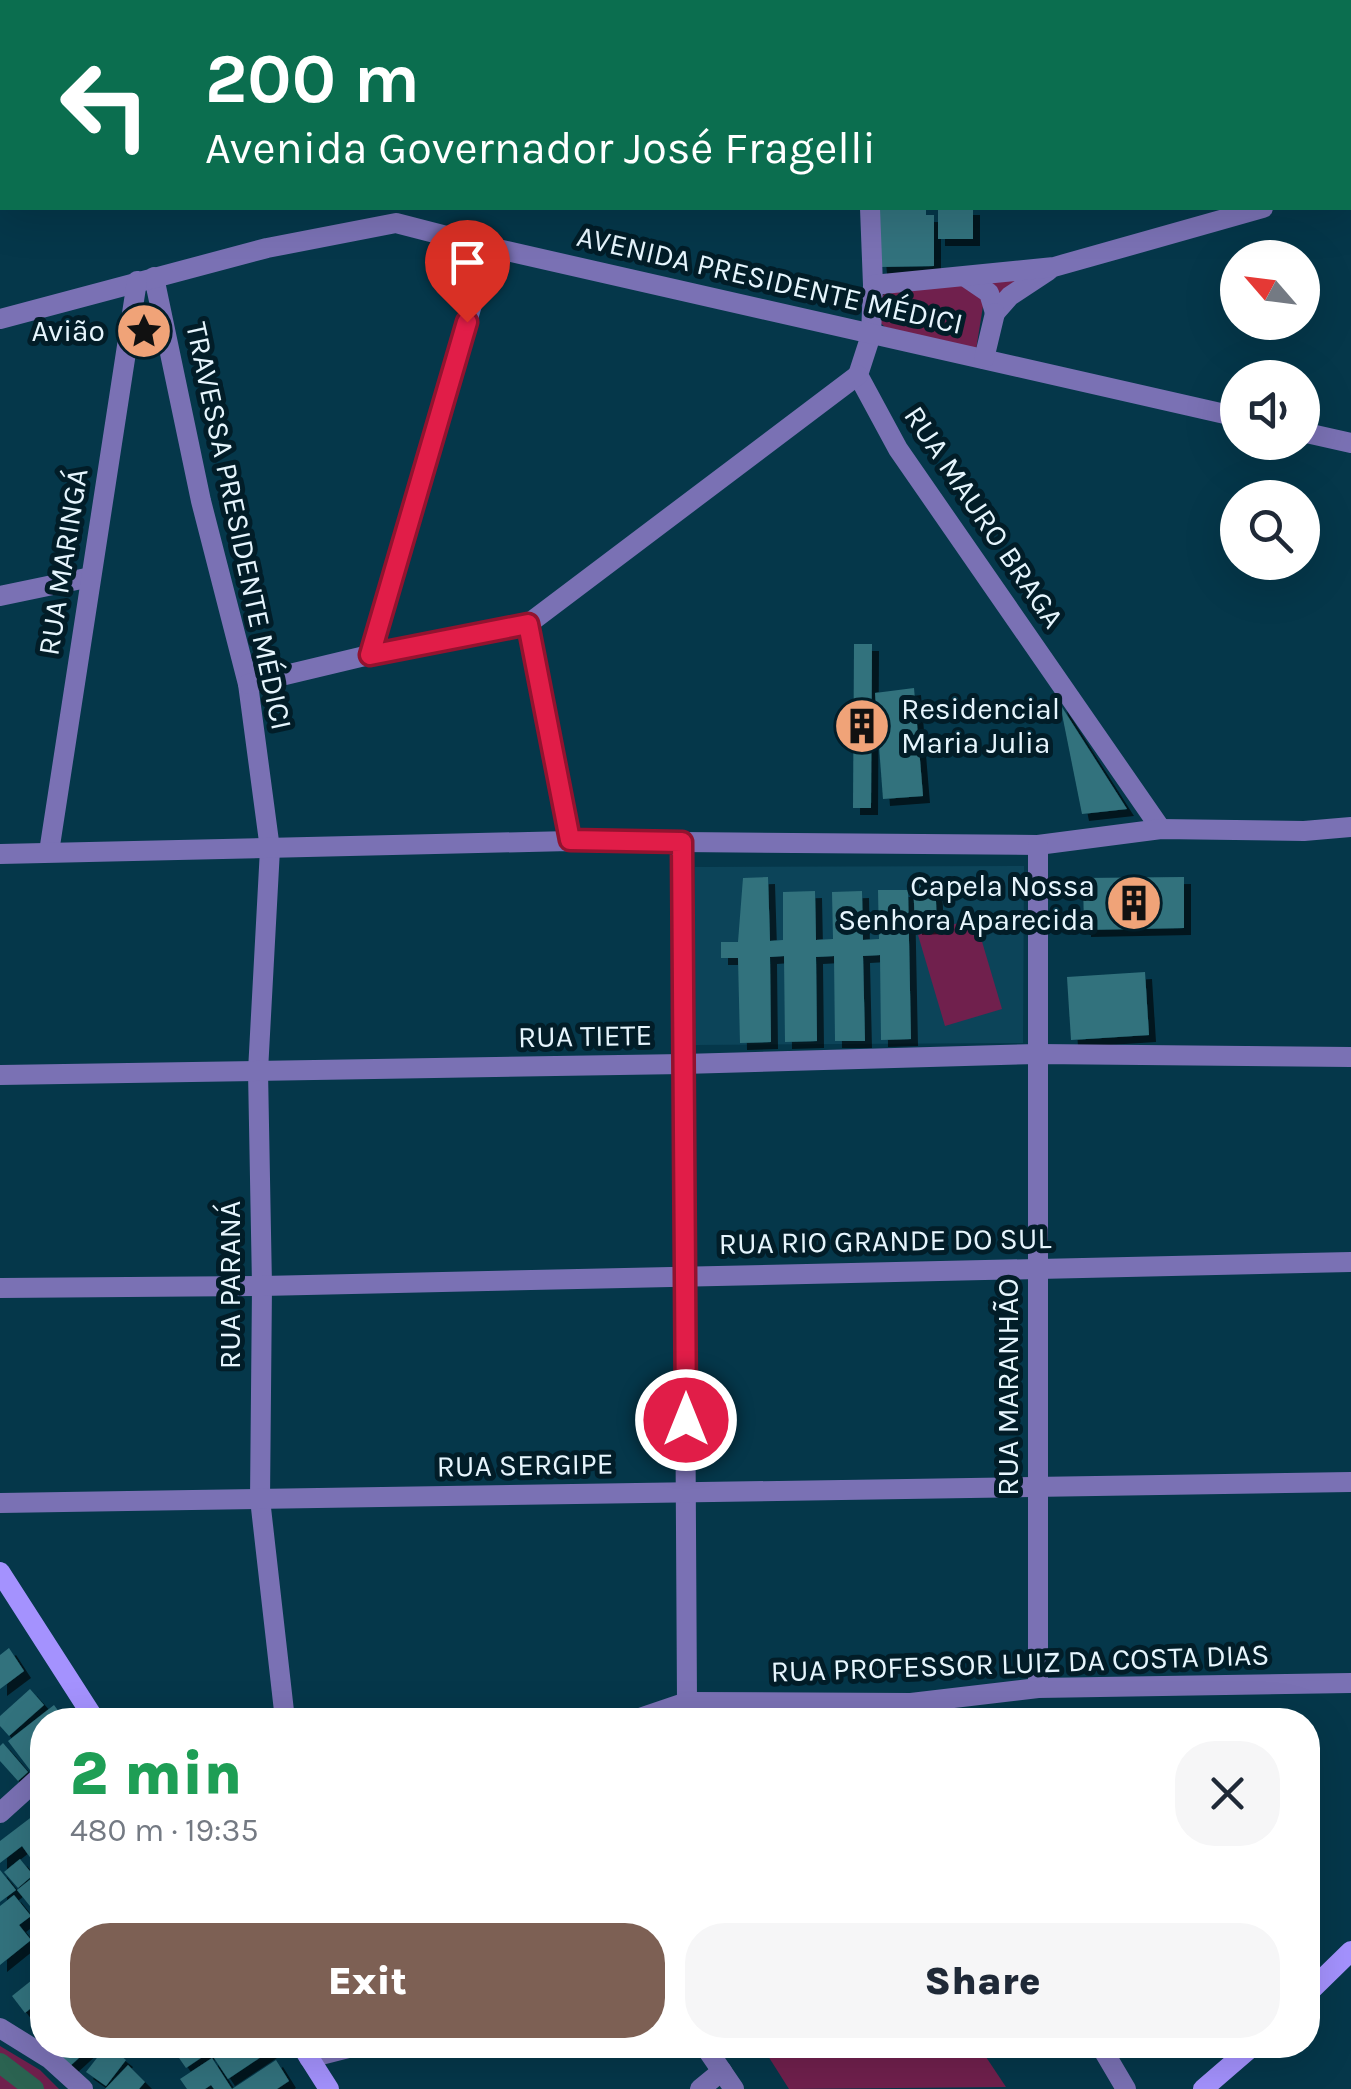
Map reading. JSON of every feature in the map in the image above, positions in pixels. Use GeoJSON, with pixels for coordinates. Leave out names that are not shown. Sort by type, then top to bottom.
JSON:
{"type":"FeatureCollection","features":[{"type":"Feature","properties":{"kind":"main road"},"geometry":{"type":"LineString","coordinates":[[0,1572],[87,1708]]}},
{"type":"Feature","properties":{"kind":"main road"},"geometry":{"type":"LineString","coordinates":[[1320,1981],[1351,1951]]}},
{"type":"Feature","properties":{"kind":"main road"},"geometry":{"type":"LineString","coordinates":[[309,2058],[329,2089]]}},
{"type":"Feature","properties":{"kind":"main road"},"geometry":{"type":"LineString","coordinates":[[1203,2089],[1239,2058]]}},
{"type":"Feature","properties":{"kind":"street"},"geometry":{"type":"LineString","coordinates":[[248,684],[528,624],[858,374],[871,335],[870,210]]}},
{"type":"Feature","properties":{"kind":"street"},"geometry":{"type":"LineString","coordinates":[[873,286],[1054,267],[1232,212]]}},
{"type":"Feature","properties":{"kind":"street","name":"AVENIDA PRESIDENTE MÉDICI"},"geometry":{"type":"LineString","coordinates":[[0,319],[392,215],[489,247],[1220,413]]}},
{"type":"Feature","properties":{"kind":"street"},"geometry":{"type":"LineString","coordinates":[[370,655],[489,247]]}},
{"type":"Feature","properties":{"kind":"street"},"geometry":{"type":"LineString","coordinates":[[984,360],[995,313],[1010,296],[1054,267]]}},
{"type":"Feature","properties":{"kind":"street"},"geometry":{"type":"LineString","coordinates":[[967,278],[989,293],[995,313]]}},
{"type":"Feature","properties":{"kind":"street","name":"RUA MARINGÁ"},"geometry":{"type":"LineString","coordinates":[[49,852],[91,577],[145,279]]}},
{"type":"Feature","properties":{"kind":"street","name":"TRAVESSA PRESIDENTE MÉDICI"},"geometry":{"type":"LineString","coordinates":[[145,279],[248,684],[270,849]]}},
{"type":"Feature","properties":{"kind":"street","name":"RUA MAURO BRAGA"},"geometry":{"type":"LineString","coordinates":[[858,374],[898,449],[1161,829]]}},
{"type":"Feature","properties":{"kind":"street"},"geometry":{"type":"LineString","coordinates":[[1320,436],[1351,443]]}},
{"type":"Feature","properties":{"kind":"street"},"geometry":{"type":"LineString","coordinates":[[0,596],[91,577]]}},
{"type":"Feature","properties":{"kind":"street"},"geometry":{"type":"LineString","coordinates":[[528,624],[570,840]]}},
{"type":"Feature","properties":{"kind":"street"},"geometry":{"type":"LineString","coordinates":[[0,854],[570,840],[1038,845],[1161,829],[1304,831],[1351,826]]}},
{"type":"Feature","properties":{"kind":"street"},"geometry":{"type":"LineString","coordinates":[[682,842],[687,1702]]}},
{"type":"Feature","properties":{"kind":"street","name":"RUA MARANHÃO"},"geometry":{"type":"LineString","coordinates":[[1038,845],[1038,1688]]}},
{"type":"Feature","properties":{"kind":"street","name":"RUA PARANÁ"},"geometry":{"type":"LineString","coordinates":[[270,849],[258,1071],[260,1499],[284,1708]]}},
{"type":"Feature","properties":{"kind":"street","name":"RUA TIETE"},"geometry":{"type":"LineString","coordinates":[[0,1075],[1038,1054],[1351,1057]]}},
{"type":"Feature","properties":{"kind":"street","name":"RUA RIO GRANDE DO SUL"},"geometry":{"type":"LineString","coordinates":[[0,1288],[262,1286],[1351,1262]]}},
{"type":"Feature","properties":{"kind":"street","name":"RUA SERGIPE"},"geometry":{"type":"LineString","coordinates":[[0,1503],[1351,1482]]}},
{"type":"Feature","properties":{"kind":"street","name":"RUA PROFESSOR LUIZ DA COSTA DIAS"},"geometry":{"type":"LineString","coordinates":[[936,1708],[1038,1688],[1351,1683]]}},
{"type":"Feature","properties":{"kind":"street","name":"RUA PROFESSOR LUIZ DA COSTA DIAS"},"geometry":{"type":"LineString","coordinates":[[669,1708],[687,1702],[824,1708]]}},
{"type":"Feature","properties":{"kind":"street"},"geometry":{"type":"LineString","coordinates":[[0,1812],[30,1786]]}},
{"type":"Feature","properties":{"kind":"street"},"geometry":{"type":"LineString","coordinates":[[0,2028],[30,2047]]}},
{"type":"Feature","properties":{"kind":"street"},"geometry":{"type":"LineString","coordinates":[[48,2058],[83,2089]]}},
{"type":"Feature","properties":{"kind":"street"},"geometry":{"type":"LineString","coordinates":[[713,2058],[734,2089]]}},
{"type":"Feature","properties":{"kind":"street"},"geometry":{"type":"LineString","coordinates":[[1108,2058],[1126,2089]]}},
{"type":"Feature","properties":{"kind":"street"},"geometry":{"type":"LineString","coordinates":[[700,2089],[722,2071]]}},
{"type":"Feature","properties":{"kind":"shaded area"},"geometry":{"type":"Polygon","coordinates":[[[1027,277],[983,306],[976,350],[885,327],[876,319],[879,298],[887,292],[1027,277]]]}},
{"type":"Feature","properties":{"kind":"shaded area"},"geometry":{"type":"Polygon","coordinates":[[[1024,866],[1023,1043],[695,1045],[695,867],[1024,866]]]}},
{"type":"Feature","properties":{"kind":"shaded area"},"geometry":{"type":"Polygon","coordinates":[[[975,918],[1002,1009],[945,1026],[918,935],[975,918]]]}},
{"type":"Feature","properties":{"kind":"shaded area"},"geometry":{"type":"Polygon","coordinates":[[[0,2046],[40,2070],[59,2089],[0,2089],[0,2046]]]}},
{"type":"Feature","properties":{"kind":"shaded area"},"geometry":{"type":"Polygon","coordinates":[[[769,2058],[987,2058],[1006,2087],[789,2089],[769,2058]]]}},
{"type":"Feature","properties":{"kind":"building"},"geometry":{"type":"Polygon","coordinates":[[[875,210],[926,210],[926,215],[934,215],[934,266],[880,267],[875,210]]]}},
{"type":"Feature","properties":{"kind":"building"},"geometry":{"type":"Polygon","coordinates":[[[938,210],[973,210],[973,239],[938,239],[938,210]]]}},
{"type":"Feature","properties":{"kind":"building","name":"Residencial Maria Julia"},"geometry":{"type":"Polygon","coordinates":[[[854,644],[872,644],[871,808],[853,808],[854,644]]]}},
{"type":"Feature","properties":{"kind":"building"},"geometry":{"type":"Polygon","coordinates":[[[914,688],[923,796],[883,799],[875,693],[914,688]]]}},
{"type":"Feature","properties":{"kind":"building"},"geometry":{"type":"Polygon","coordinates":[[[1060,704],[1127,809],[1082,814],[1060,704]]]}},
{"type":"Feature","properties":{"kind":"building"},"geometry":{"type":"Polygon","coordinates":[[[768,877],[770,941],[783,940],[783,892],[815,891],[816,940],[833,939],[832,892],[862,891],[863,940],[879,939],[878,890],[908,890],[911,1039],[881,1040],[880,955],[863,956],[865,1041],[835,1041],[834,956],[816,957],[817,1041],[785,1042],[784,956],[770,957],[771,1042],[740,1043],[738,958],[721,958],[721,942],[738,942],[743,878],[768,877]]]}},
{"type":"Feature","properties":{"kind":"building"},"geometry":{"type":"Polygon","coordinates":[[[935,877],[937,927],[915,928],[913,878],[935,877]]]}},
{"type":"Feature","properties":{"kind":"building","name":"Capela Nossa Senhora Aparecida"},"geometry":{"type":"Polygon","coordinates":[[[1184,877],[1184,928],[1084,930],[1083,878],[1184,877]]]}},
{"type":"Feature","properties":{"kind":"building"},"geometry":{"type":"Polygon","coordinates":[[[1145,972],[1149,1035],[1071,1040],[1067,977],[1145,972]]]}},
{"type":"Feature","properties":{"kind":"building"},"geometry":{"type":"Polygon","coordinates":[[[9,1648],[24,1671],[0,1689],[0,1655],[9,1648]]]}},
{"type":"Feature","properties":{"kind":"building"},"geometry":{"type":"Polygon","coordinates":[[[30,1689],[44,1705],[30,1708],[30,1717],[9,1736],[0,1726],[0,1716],[30,1689]]]}},
{"type":"Feature","properties":{"kind":"building"},"geometry":{"type":"Polygon","coordinates":[[[30,1724],[30,1770],[8,1741],[30,1724]]]}},
{"type":"Feature","properties":{"kind":"building"},"geometry":{"type":"Polygon","coordinates":[[[3,1743],[28,1772],[18,1781],[0,1761],[3,1743]]]}},
{"type":"Feature","properties":{"kind":"building"},"geometry":{"type":"Polygon","coordinates":[[[30,1818],[30,1857],[22,1846],[0,1863],[0,1841],[30,1818]]]}},
{"type":"Feature","properties":{"kind":"building"},"geometry":{"type":"Polygon","coordinates":[[[20,1859],[30,1878],[18,1888],[4,1872],[20,1859]]]}},
{"type":"Feature","properties":{"kind":"building"},"geometry":{"type":"Polygon","coordinates":[[[0,1870],[16,1890],[0,1902],[0,1870]]]}},
{"type":"Feature","properties":{"kind":"building"},"geometry":{"type":"Polygon","coordinates":[[[30,1880],[30,1906],[17,1890],[30,1880]]]}},
{"type":"Feature","properties":{"kind":"building"},"geometry":{"type":"Polygon","coordinates":[[[14,1895],[30,1915],[19,1925],[30,1941],[0,1965],[0,1906],[14,1895]]]}},
{"type":"Feature","properties":{"kind":"building"},"geometry":{"type":"Polygon","coordinates":[[[30,1982],[30,2009],[25,2013],[12,1996],[30,1982]]]}},
{"type":"Feature","properties":{"kind":"building"},"geometry":{"type":"Polygon","coordinates":[[[61,2058],[79,2058],[69,2067],[61,2058]]]}},
{"type":"Feature","properties":{"kind":"building"},"geometry":{"type":"Polygon","coordinates":[[[97,2058],[126,2060],[106,2086],[86,2072],[97,2058]]]}},
{"type":"Feature","properties":{"kind":"building"},"geometry":{"type":"Polygon","coordinates":[[[179,2058],[201,2058],[186,2068],[179,2058]]]}},
{"type":"Feature","properties":{"kind":"building"},"geometry":{"type":"Polygon","coordinates":[[[212,2058],[232,2089],[214,2089],[211,2085],[187,2089],[180,2079],[212,2058]]]}},
{"type":"Feature","properties":{"kind":"building"},"geometry":{"type":"Polygon","coordinates":[[[214,2058],[260,2058],[228,2079],[214,2058]]]}},
{"type":"Feature","properties":{"kind":"building"},"geometry":{"type":"Polygon","coordinates":[[[276,2060],[289,2081],[277,2089],[232,2089],[276,2060]]]}},
{"type":"Feature","properties":{"kind":"building"},"geometry":{"type":"Polygon","coordinates":[[[128,2065],[145,2082],[139,2089],[105,2089],[128,2065]]]}},
{"type":"Feature","properties":{"kind":"waterway"},"geometry":{"type":"LineString","coordinates":[[0,2063],[34,2089]]}},
{"type":"Feature","properties":{"kind":"place","name":"Avião"},"geometry":{"type":"Point","coordinates":[144,331]}},
{"type":"Feature","properties":{"kind":"place","name":"Residencial Maria Julia"},"geometry":{"type":"Point","coordinates":[862,726]}},
{"type":"Feature","properties":{"kind":"place","name":"Capela Nossa Senhora Aparecida"},"geometry":{"type":"Point","coordinates":[1134,903]}},
{"type":"Feature","properties":{"kind":"route"},"geometry":{"type":"LineString","coordinates":[[467,322],[370,655],[528,624],[570,840],[682,842],[686,1420]]}}]}
